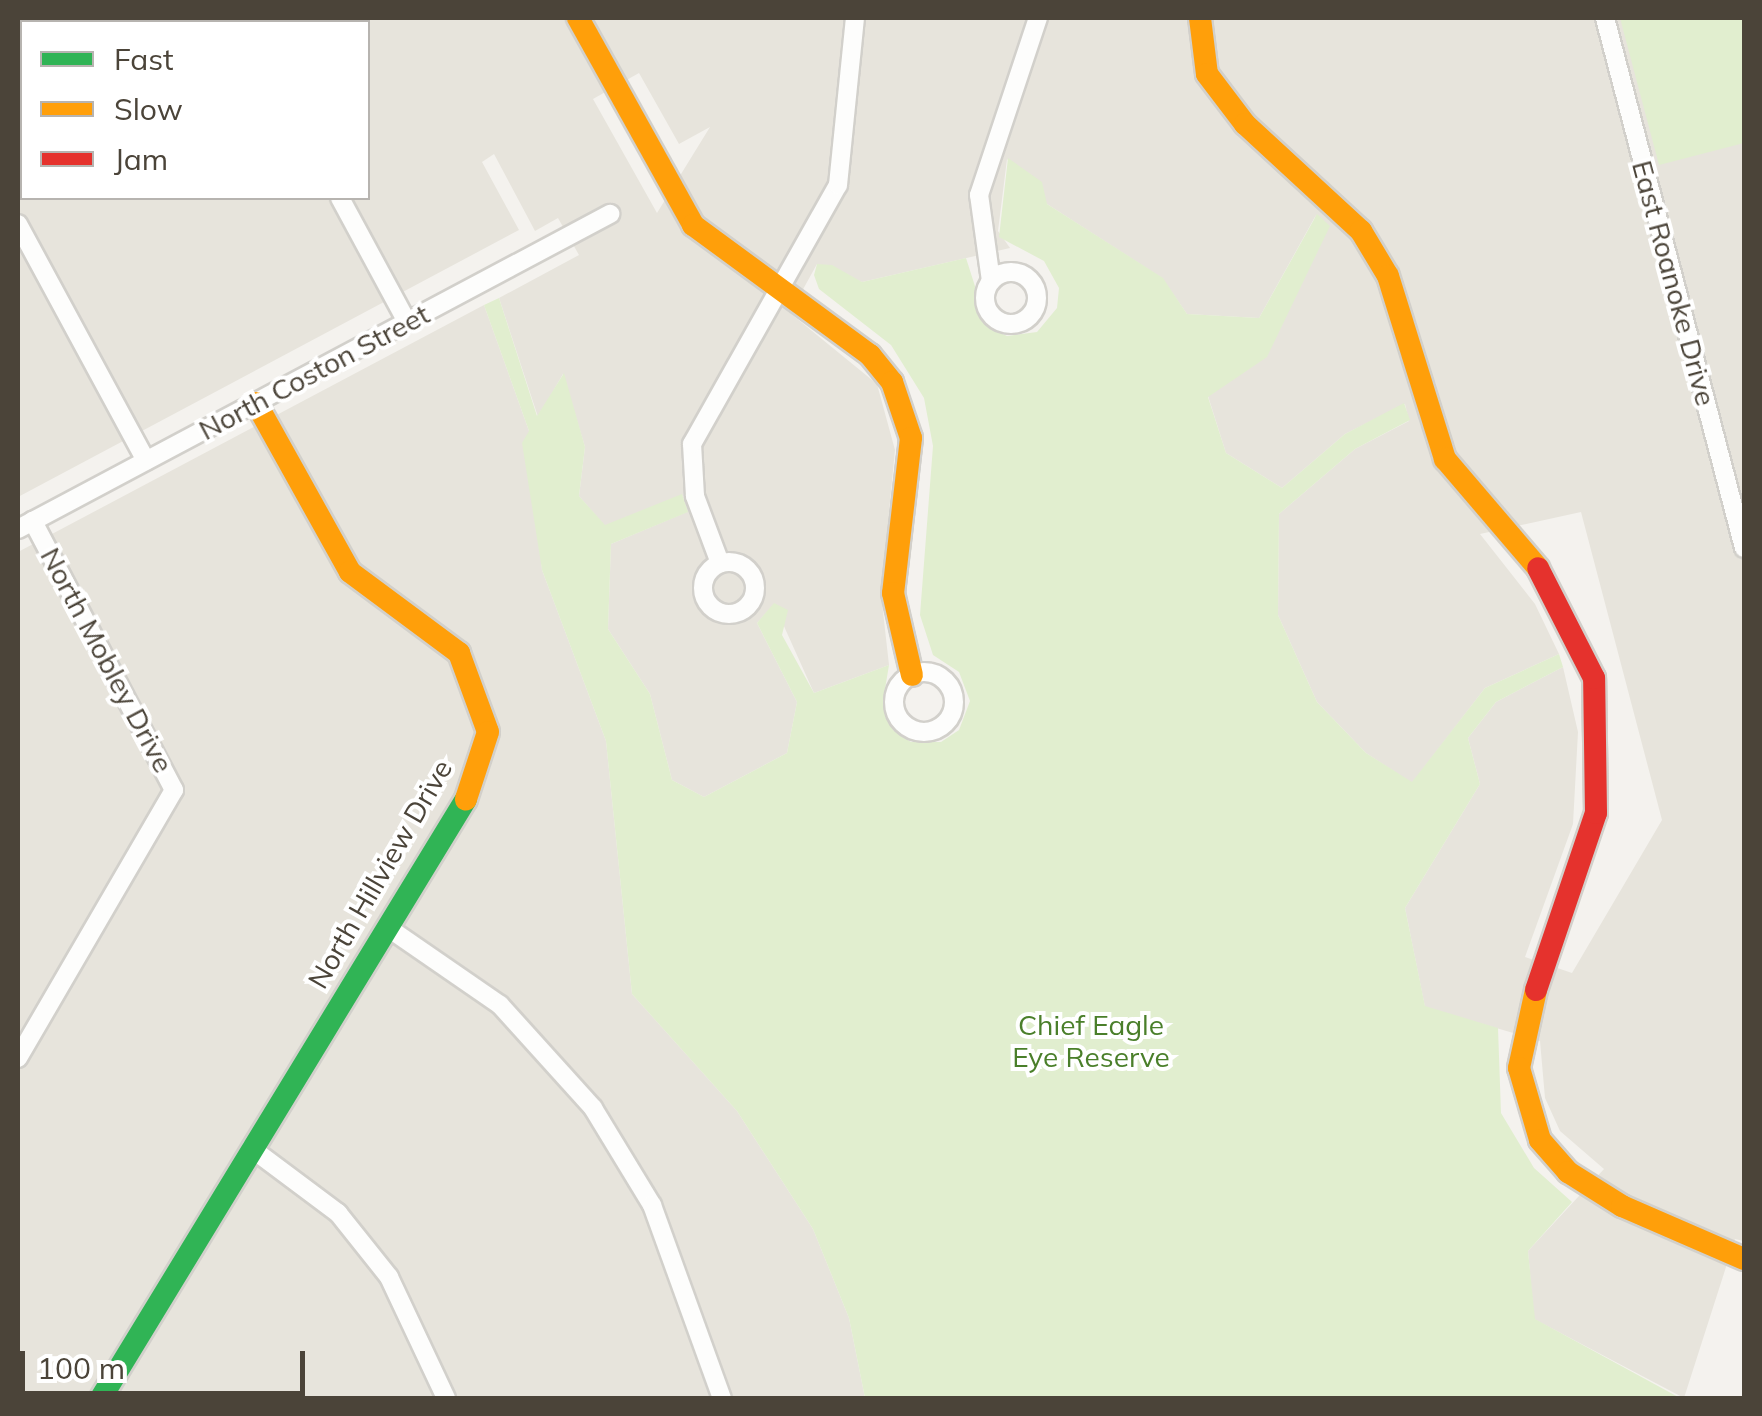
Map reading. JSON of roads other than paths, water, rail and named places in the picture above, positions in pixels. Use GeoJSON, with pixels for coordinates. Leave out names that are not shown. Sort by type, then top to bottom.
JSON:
{"type":"FeatureCollection","features":[{"type":"Feature","properties":{"kind":"street"},"geometry":{"type":"LineString","coordinates":[[578,18],[693,225],[870,355],[905,414],[910,466],[893,593],[912,675]]}},
{"type":"Feature","properties":{"kind":"street"},"geometry":{"type":"LineString","coordinates":[[720,563],[695,496],[692,444],[777,287],[838,185],[855,18]]}},
{"type":"Feature","properties":{"kind":"street"},"geometry":{"type":"LineString","coordinates":[[991,281],[979,195],[1038,18]]}},
{"type":"Feature","properties":{"kind":"street"},"geometry":{"type":"LineString","coordinates":[[1200,18],[1206,74],[1245,124],[1362,231],[1388,276],[1445,459],[1550,582],[1594,678],[1596,813],[1524,1026],[1519,1068],[1532,1122],[1582,1180],[1744,1258]]}},
{"type":"Feature","properties":{"kind":"street","name":"East Roanoke Drive"},"geometry":{"type":"LineString","coordinates":[[1605,18],[1744,548]]}},
{"type":"Feature","properties":{"kind":"street"},"geometry":{"type":"LineString","coordinates":[[341,200],[407,322]]}},
{"type":"Feature","properties":{"kind":"street","name":"North Coston Street"},"geometry":{"type":"LineString","coordinates":[[25,525],[610,214]]}},
{"type":"Feature","properties":{"kind":"street"},"geometry":{"type":"LineString","coordinates":[[18,224],[146,461]]}},
{"type":"Feature","properties":{"kind":"street","name":"North Hillview Drive"},"geometry":{"type":"LineString","coordinates":[[101,1398],[473,788],[488,732],[481,698],[459,653],[350,572],[256,403]]}},
{"type":"Feature","properties":{"kind":"street","name":"North Mobley Drive"},"geometry":{"type":"LineString","coordinates":[[18,1058],[174,790],[25,525]]}},
{"type":"Feature","properties":{"kind":"street"},"geometry":{"type":"LineString","coordinates":[[386,927],[500,1005],[593,1108],[652,1205],[722,1398]]}},
{"type":"Feature","properties":{"kind":"street"},"geometry":{"type":"LineString","coordinates":[[251,1148],[338,1213],[389,1277],[446,1398]]}},
{"type":"Feature","properties":{"kind":"park label","name":"Chief Eagle Eye Reserve"},"geometry":{"type":"Point","coordinates":[1091,1041]}}]}
